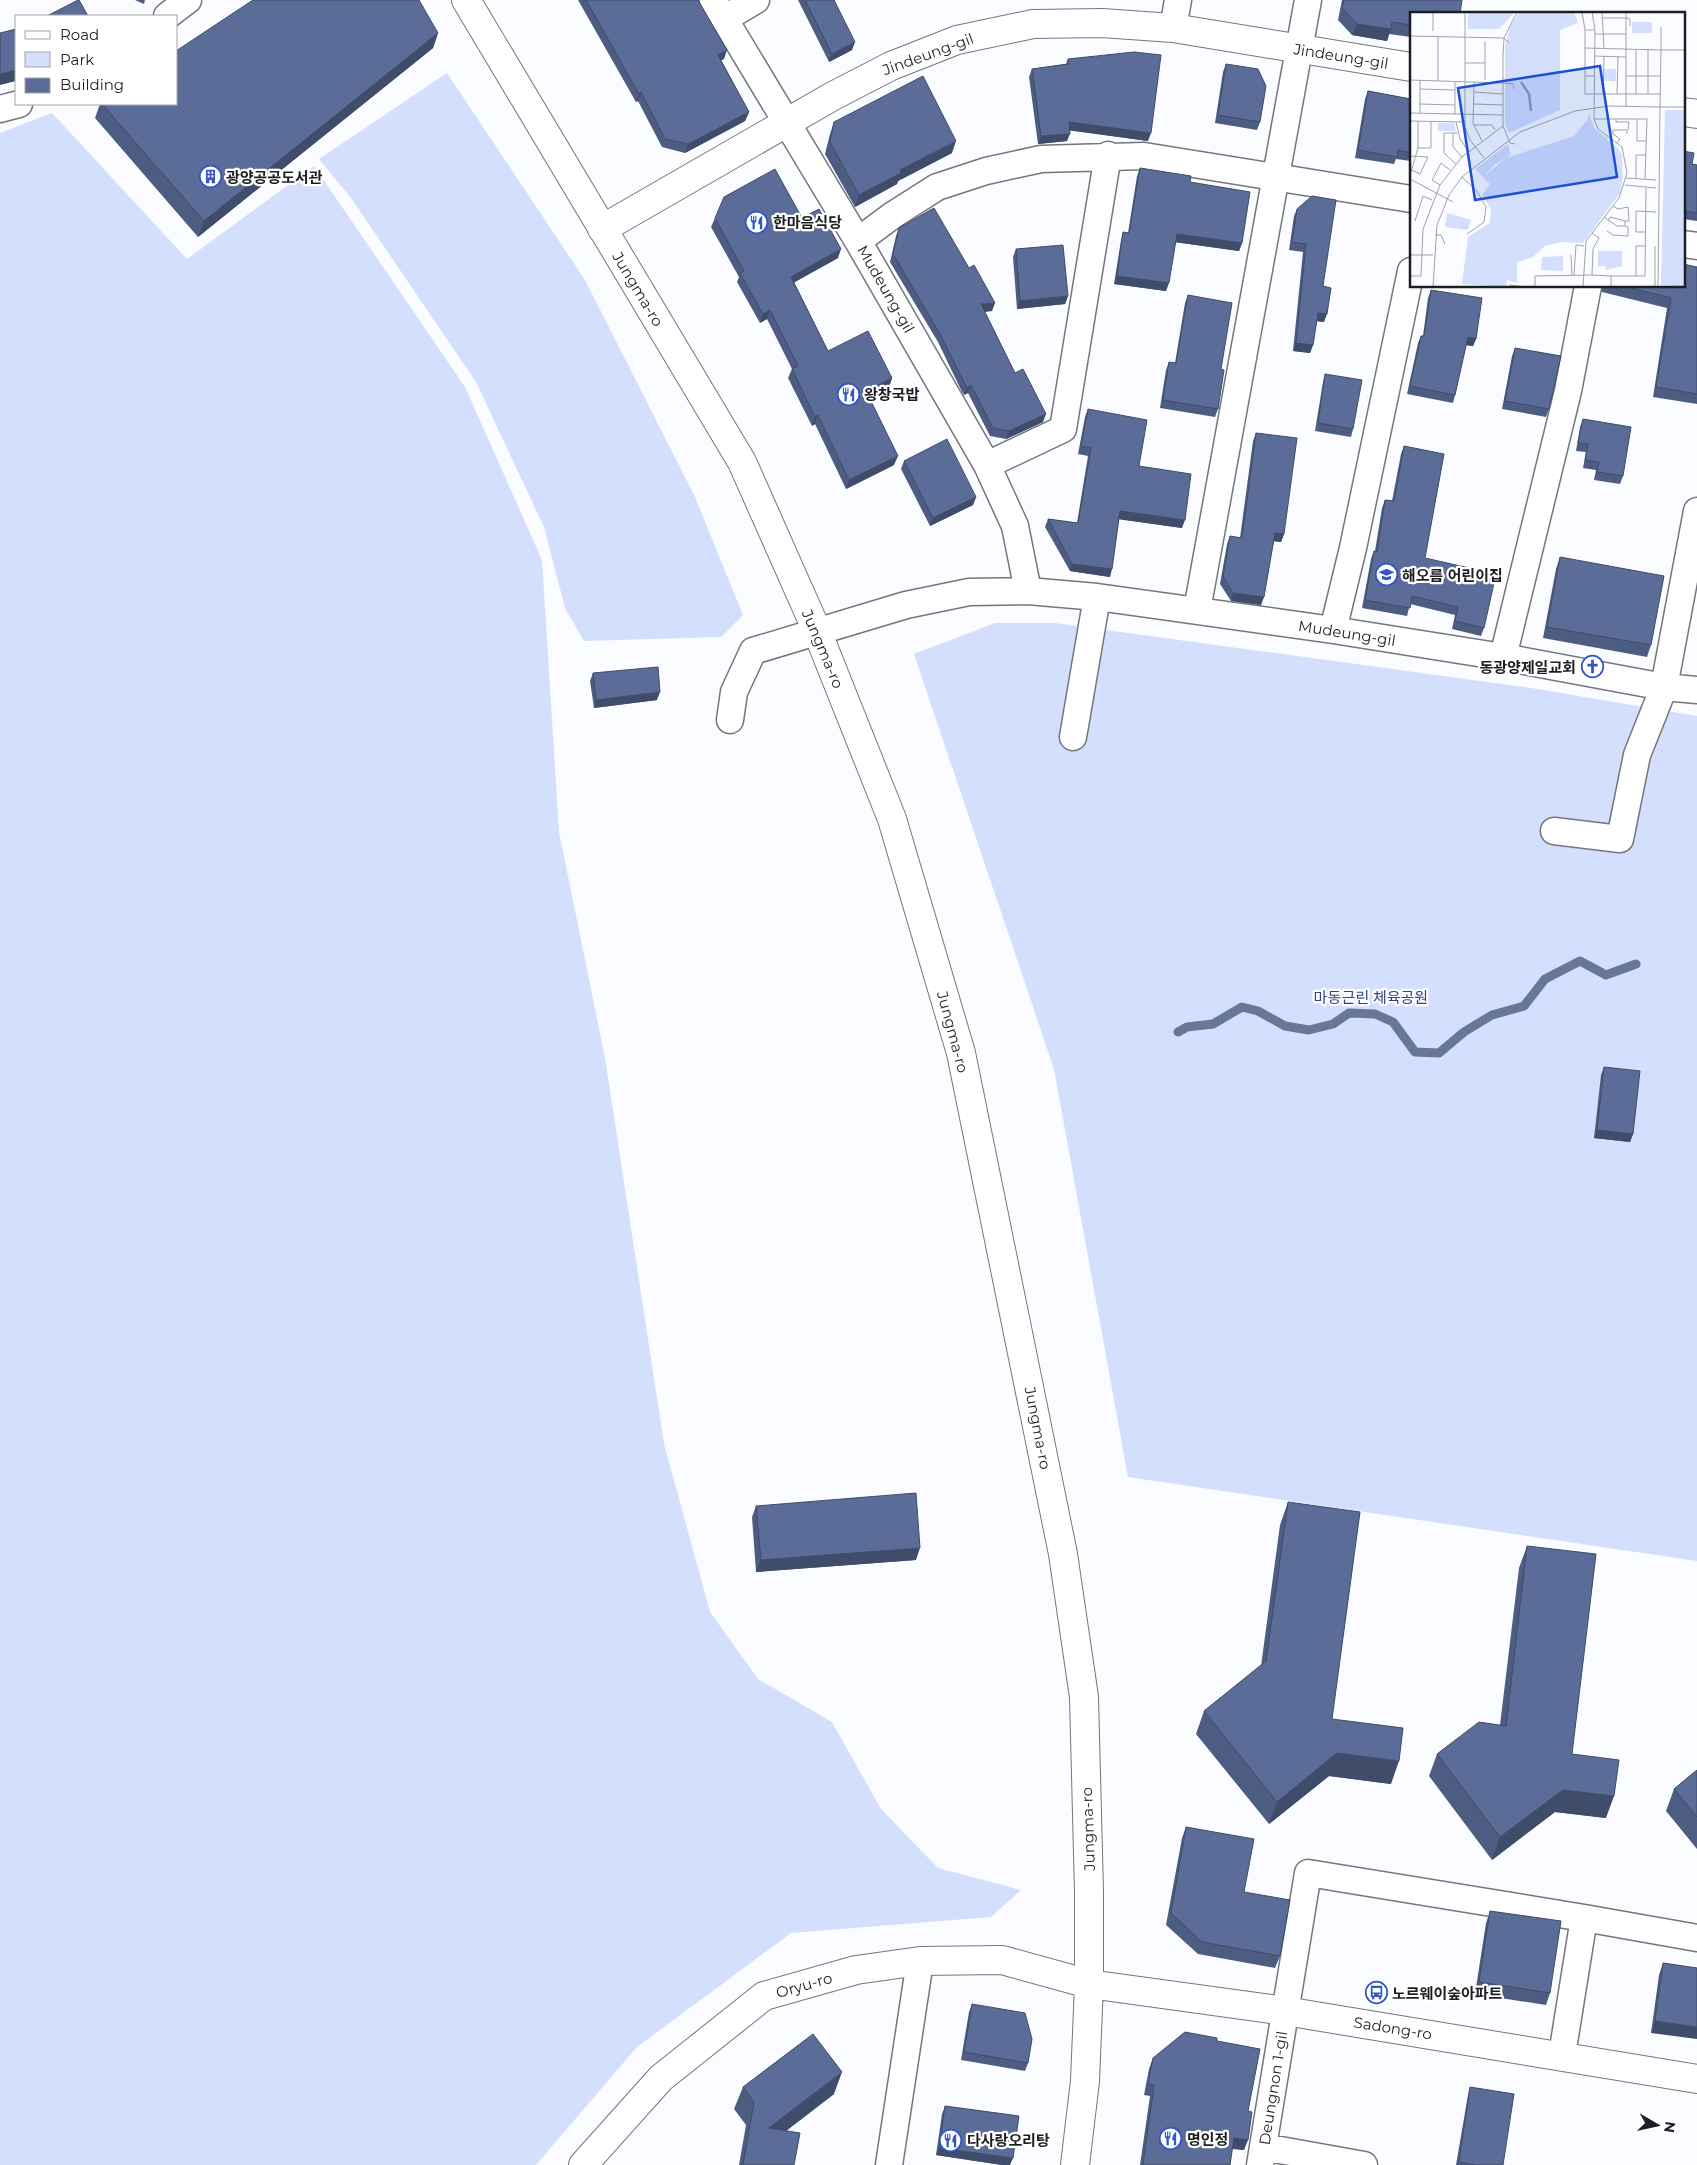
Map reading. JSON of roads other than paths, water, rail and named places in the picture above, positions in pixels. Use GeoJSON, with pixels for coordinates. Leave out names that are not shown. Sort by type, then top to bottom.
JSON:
{"type":"FeatureCollection","features":[{"type":"Feature","properties":{"kind":"main road","name":"Jungma-ro"},"geometry":{"type":"LineString","coordinates":[[466,0],[742,462],[817,631],[892,819],[961,1053],[1063,1554],[1084,1697],[1089,1892],[1089,1984],[1085,2081],[1075,2165]]}},
{"type":"Feature","properties":{"kind":"main road","name":"Jindeung-gil"},"geometry":{"type":"LineString","coordinates":[[602,229],[788,122],[891,66],[957,40],[1033,24],[1102,23],[1173,28],[1410,67]]}},
{"type":"Feature","properties":{"kind":"main road"},"geometry":{"type":"LineString","coordinates":[[1684,112],[1697,114]]}},
{"type":"Feature","properties":{"kind":"main road","name":"Oryu-ro"},"geometry":{"type":"LineString","coordinates":[[583,2165],[661,2078],[764,1996],[856,1970],[920,1961],[1002,1960],[1089,1984]]}},
{"type":"Feature","properties":{"kind":"main road","name":"Sadong-ro"},"geometry":{"type":"LineString","coordinates":[[1089,1984],[1285,2011],[1562,2055],[1697,2079]]}},
{"type":"Feature","properties":{"kind":"street"},"geometry":{"type":"LineString","coordinates":[[168,15],[188,0]]}},
{"type":"Feature","properties":{"kind":"street"},"geometry":{"type":"LineString","coordinates":[[719,9],[756,0]]}},
{"type":"Feature","properties":{"kind":"street"},"geometry":{"type":"LineString","coordinates":[[1173,28],[1178,0]]}},
{"type":"Feature","properties":{"kind":"street"},"geometry":{"type":"LineString","coordinates":[[1197,610],[1308,0]]}},
{"type":"Feature","properties":{"kind":"street","name":"Mudeung-gil"},"geometry":{"type":"LineString","coordinates":[[719,9],[858,241],[987,466],[1014,526],[1028,590]]}},
{"type":"Feature","properties":{"kind":"street"},"geometry":{"type":"LineString","coordinates":[[0,109],[15,105]]}},
{"type":"Feature","properties":{"kind":"street"},"geometry":{"type":"LineString","coordinates":[[987,466],[1063,429],[1108,155]]}},
{"type":"Feature","properties":{"kind":"street"},"geometry":{"type":"LineString","coordinates":[[858,241],[893,215],[938,188],[986,171],[1040,159],[1108,155],[1144,156],[1410,199]]}},
{"type":"Feature","properties":{"kind":"street"},"geometry":{"type":"LineString","coordinates":[[1684,244],[1697,246]]}},
{"type":"Feature","properties":{"kind":"street"},"geometry":{"type":"LineString","coordinates":[[1332,630],[1361,510],[1410,276]]}},
{"type":"Feature","properties":{"kind":"street"},"geometry":{"type":"LineString","coordinates":[[1503,657],[1568,391],[1588,288]]}},
{"type":"Feature","properties":{"kind":"street"},"geometry":{"type":"LineString","coordinates":[[1554,831],[1620,839],[1638,755],[1664,687],[1697,511]]}},
{"type":"Feature","properties":{"kind":"street","name":"Mudeung-gil"},"geometry":{"type":"LineString","coordinates":[[730,720],[734,692],[753,651],[906,605],[969,592],[1028,590],[1197,610],[1332,630],[1503,657],[1664,687],[1697,690]]}},
{"type":"Feature","properties":{"kind":"street"},"geometry":{"type":"LineString","coordinates":[[1072,737],[1097,597]]}},
{"type":"Feature","properties":{"kind":"street","name":"Deungnon 1-gil"},"geometry":{"type":"LineString","coordinates":[[1262,2156],[1308,1873],[1584,1918]]}},
{"type":"Feature","properties":{"kind":"street"},"geometry":{"type":"LineString","coordinates":[[1562,2055],[1584,1918],[1697,1938]]}},
{"type":"Feature","properties":{"kind":"street"},"geometry":{"type":"LineString","coordinates":[[889,2165],[920,1961]]}},
{"type":"Feature","properties":{"kind":"street"},"geometry":{"type":"LineString","coordinates":[[1262,2156],[1364,2165]]}},
{"type":"Feature","properties":{"kind":"waterway"},"geometry":{"type":"LineString","coordinates":[[1178,1032],[1187,1027],[1213,1024],[1242,1007],[1258,1011],[1285,1026],[1309,1030],[1333,1024],[1349,1013],[1375,1014],[1393,1022],[1415,1052],[1439,1053],[1464,1032],[1492,1015],[1524,1006],[1545,979],[1580,961],[1606,975],[1636,964]]}},
{"type":"Feature","properties":{"kind":"place","name":"광양공공도서관"},"geometry":{"type":"Point","coordinates":[210,177]}},
{"type":"Feature","properties":{"kind":"place","name":"한마음식당"},"geometry":{"type":"Point","coordinates":[757,222]}},
{"type":"Feature","properties":{"kind":"place","name":"왕창국밥"},"geometry":{"type":"Point","coordinates":[848,394]}},
{"type":"Feature","properties":{"kind":"place","name":"해오름 어린이집"},"geometry":{"type":"Point","coordinates":[1386,575]}},
{"type":"Feature","properties":{"kind":"place","name":"동광양제일교회"},"geometry":{"type":"Point","coordinates":[1592,667]}},
{"type":"Feature","properties":{"kind":"place","name":"노르웨이숲아파트"},"geometry":{"type":"Point","coordinates":[1376,1993]}},
{"type":"Feature","properties":{"kind":"place","name":"명인정"},"geometry":{"type":"Point","coordinates":[1171,2139]}},
{"type":"Feature","properties":{"kind":"place","name":"다사랑오리탕"},"geometry":{"type":"Point","coordinates":[951,2140]}},
{"type":"Feature","properties":{"kind":"park label","name":"마동근린 체육공원"},"geometry":{"type":"Point","coordinates":[1371,997]}}]}
